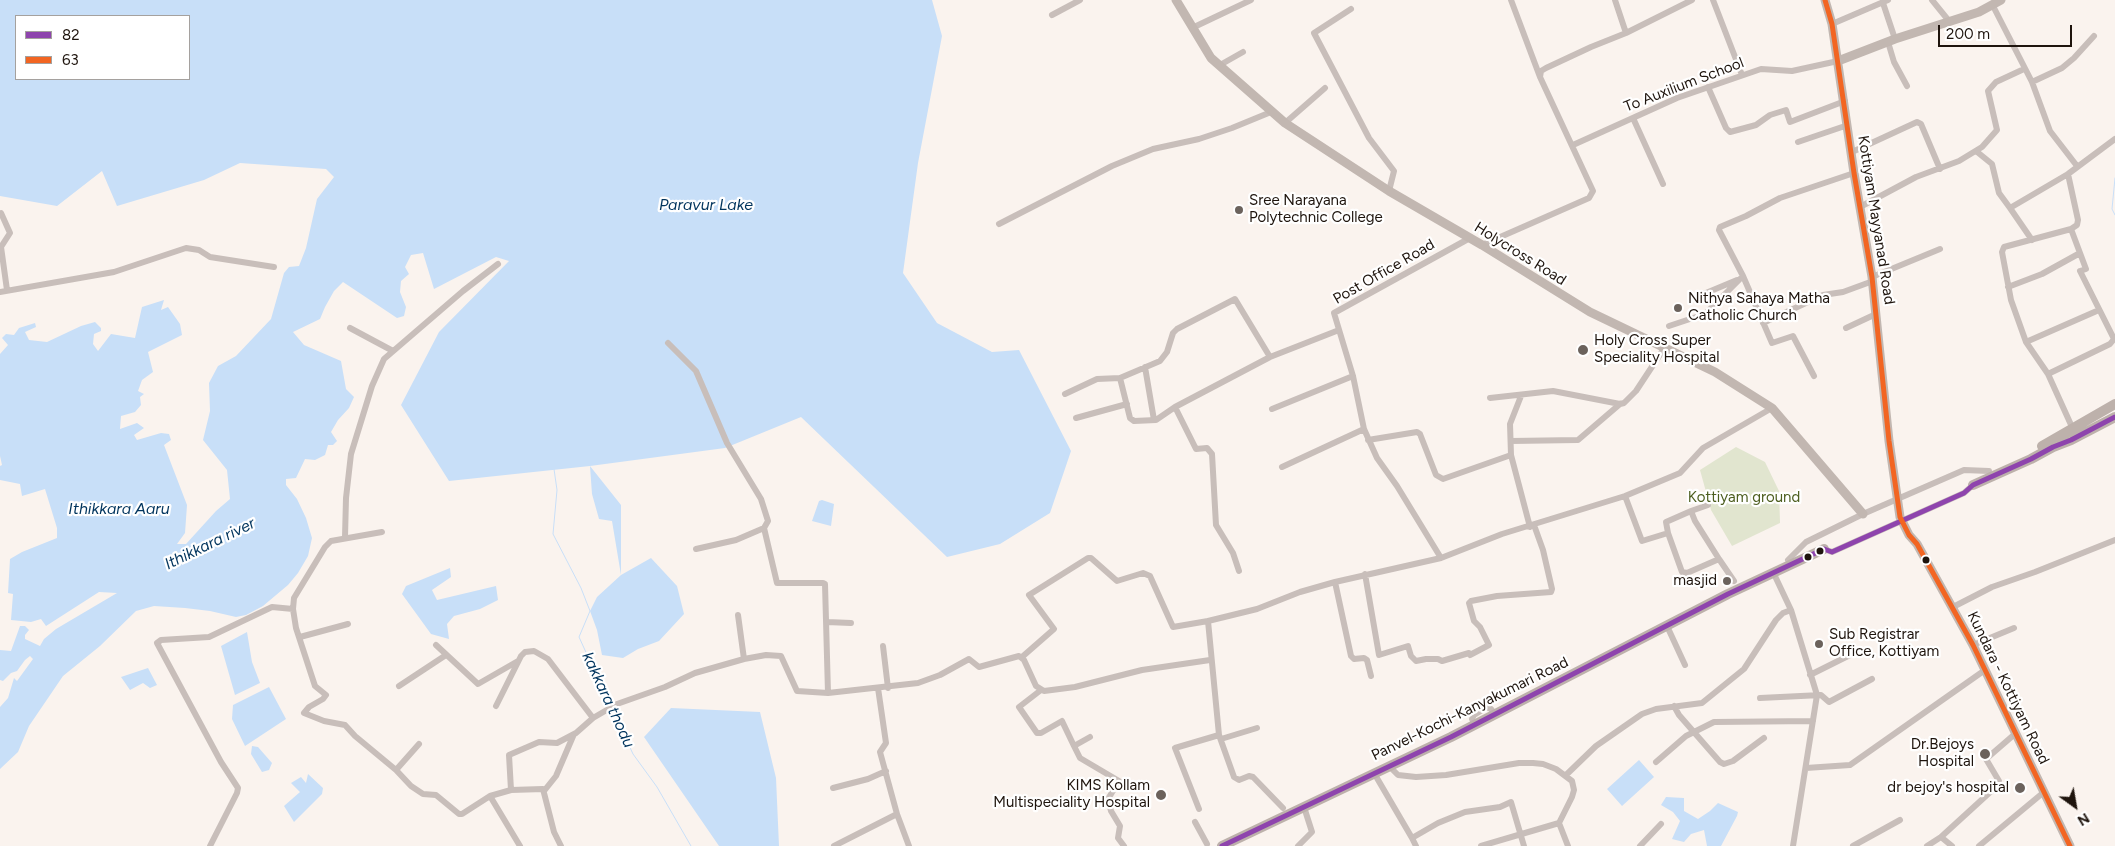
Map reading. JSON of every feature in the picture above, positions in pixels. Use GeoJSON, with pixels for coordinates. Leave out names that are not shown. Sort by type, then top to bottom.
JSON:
{"type":"FeatureCollection","features":[{"type":"Feature","properties":{"kind":"highway"},"geometry":{"type":"LineString","coordinates":[[1973,486],[2031,459],[2072,427],[2115,404]]}},
{"type":"Feature","properties":{"kind":"highway"},"geometry":{"type":"LineString","coordinates":[[1989,471],[2051,444],[2115,408]]}},
{"type":"Feature","properties":{"kind":"highway"},"geometry":{"type":"LineString","coordinates":[[2051,444],[2071,440],[2115,416]]}},
{"type":"Feature","properties":{"kind":"highway"},"geometry":{"type":"LineString","coordinates":[[1728,594],[1824,549]]}},
{"type":"Feature","properties":{"kind":"highway"},"geometry":{"type":"LineString","coordinates":[[1728,594],[1752,578],[1788,560]]}},
{"type":"Feature","properties":{"kind":"highway","name":"Panvel-Kochi-Kanyakumari Road"},"geometry":{"type":"LineString","coordinates":[[1222,846],[1495,715],[1728,594]]}},
{"type":"Feature","properties":{"kind":"main road","name":"Holycross Road"},"geometry":{"type":"LineString","coordinates":[[1176,0],[1212,58],[1285,123],[1389,191],[1482,245],[1590,312],[1714,372],[1772,408],[1863,514]]}},
{"type":"Feature","properties":{"kind":"main road","name":"Kottiyam Mayyanad Road"},"geometry":{"type":"LineString","coordinates":[[1825,0],[1832,24],[1872,279],[1897,503]]}},
{"type":"Feature","properties":{"kind":"main road"},"geometry":{"type":"LineString","coordinates":[[1838,62],[1892,40],[1980,12],[1997,2]]}},
{"type":"Feature","properties":{"kind":"main road","name":"Kundara - Kottiyam Road"},"geometry":{"type":"LineString","coordinates":[[1897,503],[1909,535],[1917,544],[1973,645],[2070,846]]}},
{"type":"Feature","properties":{"kind":"street"},"geometry":{"type":"LineString","coordinates":[[1052,15],[1080,0]]}},
{"type":"Feature","properties":{"kind":"street"},"geometry":{"type":"LineString","coordinates":[[1192,28],[1251,0]]}},
{"type":"Feature","properties":{"kind":"street"},"geometry":{"type":"LineString","coordinates":[[1482,245],[1592,195],[1593,191],[1540,77],[1511,0]]}},
{"type":"Feature","properties":{"kind":"street"},"geometry":{"type":"LineString","coordinates":[[1615,0],[1626,33]]}},
{"type":"Feature","properties":{"kind":"street"},"geometry":{"type":"LineString","coordinates":[[1540,77],[1541,72],[1546,68],[1626,33],[1692,0]]}},
{"type":"Feature","properties":{"kind":"street"},"geometry":{"type":"LineString","coordinates":[[1713,0],[1742,75]]}},
{"type":"Feature","properties":{"kind":"street"},"geometry":{"type":"LineString","coordinates":[[1932,0],[1948,21]]}},
{"type":"Feature","properties":{"kind":"street"},"geometry":{"type":"LineString","coordinates":[[1832,24],[1885,1],[1894,62],[1907,86]]}},
{"type":"Feature","properties":{"kind":"street"},"geometry":{"type":"LineString","coordinates":[[1997,2],[2024,69],[2032,82],[2050,131],[2077,166]]}},
{"type":"Feature","properties":{"kind":"street"},"geometry":{"type":"LineString","coordinates":[[1351,9],[1314,33],[1369,138],[1394,170],[1389,191]]}},
{"type":"Feature","properties":{"kind":"street"},"geometry":{"type":"LineString","coordinates":[[2032,82],[2062,68],[2094,36]]}},
{"type":"Feature","properties":{"kind":"street"},"geometry":{"type":"LineString","coordinates":[[1220,66],[1244,52]]}},
{"type":"Feature","properties":{"kind":"street","name":"To Auxilium School"},"geometry":{"type":"LineString","coordinates":[[1573,146],[1633,118],[1742,75],[1761,69],[1792,71],[1838,62]]}},
{"type":"Feature","properties":{"kind":"street"},"geometry":{"type":"LineString","coordinates":[[1860,207],[1916,177],[1940,169],[1976,151],[1991,139],[1997,130],[1988,91],[1996,82],[2024,69]]}},
{"type":"Feature","properties":{"kind":"street"},"geometry":{"type":"LineString","coordinates":[[1708,87],[1726,128],[1730,132],[1756,125],[1770,115],[1786,110],[1790,122],[1845,102]]}},
{"type":"Feature","properties":{"kind":"street"},"geometry":{"type":"LineString","coordinates":[[1285,123],[1325,88]]}},
{"type":"Feature","properties":{"kind":"street"},"geometry":{"type":"LineString","coordinates":[[999,224],[1112,166],[1153,149],[1232,128],[1272,112]]}},
{"type":"Feature","properties":{"kind":"street"},"geometry":{"type":"LineString","coordinates":[[1633,118],[1663,184]]}},
{"type":"Feature","properties":{"kind":"street"},"geometry":{"type":"LineString","coordinates":[[1852,152],[1917,122],[1921,124],[1940,169]]}},
{"type":"Feature","properties":{"kind":"street"},"geometry":{"type":"LineString","coordinates":[[1798,142],[1842,127],[1848,127]]}},
{"type":"Feature","properties":{"kind":"street"},"geometry":{"type":"LineString","coordinates":[[2010,208],[2068,174],[2115,138]]}},
{"type":"Feature","properties":{"kind":"street"},"geometry":{"type":"LineString","coordinates":[[1976,151],[1992,164],[1999,193],[2032,240]]}},
{"type":"Feature","properties":{"kind":"street"},"geometry":{"type":"LineString","coordinates":[[1814,376],[1793,336],[1772,343],[1719,230],[1720,227],[1780,198],[1854,173]]}},
{"type":"Feature","properties":{"kind":"street"},"geometry":{"type":"LineString","coordinates":[[2068,174],[2078,220],[2077,225],[2071,229],[2004,247],[2002,250],[2008,287],[2026,342],[2048,374],[2072,427]]}},
{"type":"Feature","properties":{"kind":"street"},"geometry":{"type":"LineString","coordinates":[[1,214],[10,233],[2,244],[1,252],[4,291],[114,272],[186,248],[198,250],[210,257],[274,267]]}},
{"type":"Feature","properties":{"kind":"street"},"geometry":{"type":"LineString","coordinates":[[2048,374],[2113,342],[2114,336],[2080,271],[2086,269],[2071,229]]}},
{"type":"Feature","properties":{"kind":"street","name":"Post Office Road"},"geometry":{"type":"LineString","coordinates":[[1441,558],[1397,486],[1376,458],[1368,440],[1353,376],[1334,313],[1470,238]]}},
{"type":"Feature","properties":{"kind":"street"},"geometry":{"type":"LineString","coordinates":[[1763,323],[1823,295],[1843,292],[1940,249]]}},
{"type":"Feature","properties":{"kind":"street"},"geometry":{"type":"LineString","coordinates":[[2008,287],[2042,274],[2080,253]]}},
{"type":"Feature","properties":{"kind":"street"},"geometry":{"type":"LineString","coordinates":[[345,538],[350,454],[372,386],[384,359],[463,291],[498,264]]}},
{"type":"Feature","properties":{"kind":"street"},"geometry":{"type":"LineString","coordinates":[[1694,298],[1741,277]]}},
{"type":"Feature","properties":{"kind":"street"},"geometry":{"type":"LineString","coordinates":[[1669,326],[1705,314],[1741,277]]}},
{"type":"Feature","properties":{"kind":"street"},"geometry":{"type":"LineString","coordinates":[[1065,394],[1097,379],[1120,378],[1164,357],[1173,333],[1177,329],[1208,310],[1235,300],[1270,357]]}},
{"type":"Feature","properties":{"kind":"street"},"geometry":{"type":"LineString","coordinates":[[2026,342],[2099,310]]}},
{"type":"Feature","properties":{"kind":"street"},"geometry":{"type":"LineString","coordinates":[[1846,328],[1876,314]]}},
{"type":"Feature","properties":{"kind":"street"},"geometry":{"type":"LineString","coordinates":[[350,328],[393,351]]}},
{"type":"Feature","properties":{"kind":"street"},"geometry":{"type":"LineString","coordinates":[[1120,378],[1132,421],[1159,419],[1175,407],[1270,357],[1340,330]]}},
{"type":"Feature","properties":{"kind":"street"},"geometry":{"type":"LineString","coordinates":[[668,343],[696,371],[728,443],[761,499],[768,521],[764,528],[736,540],[696,549]]}},
{"type":"Feature","properties":{"kind":"street"},"geometry":{"type":"LineString","coordinates":[[1512,441],[1578,440],[1620,404],[1628,401],[1665,347]]}},
{"type":"Feature","properties":{"kind":"street"},"geometry":{"type":"LineString","coordinates":[[1145,367],[1154,420]]}},
{"type":"Feature","properties":{"kind":"street"},"geometry":{"type":"LineString","coordinates":[[1272,409],[1353,376]]}},
{"type":"Feature","properties":{"kind":"street"},"geometry":{"type":"LineString","coordinates":[[1490,398],[1553,391],[1620,404]]}},
{"type":"Feature","properties":{"kind":"street"},"geometry":{"type":"LineString","coordinates":[[1365,574],[1379,655],[1408,646],[1411,656],[1416,661],[1432,659],[1442,661],[1468,653],[1470,655],[1489,645],[1480,627],[1474,620],[1469,603],[1471,601],[1497,596],[1551,592],[1552,589],[1543,550],[1532,526],[1511,455],[1510,424],[1521,396]]}},
{"type":"Feature","properties":{"kind":"street"},"geometry":{"type":"LineString","coordinates":[[1076,418],[1126,404]]}},
{"type":"Feature","properties":{"kind":"street"},"geometry":{"type":"LineString","coordinates":[[1175,407],[1196,449],[1207,448],[1212,454],[1216,525],[1233,553],[1238,571]]}},
{"type":"Feature","properties":{"kind":"street"},"geometry":{"type":"LineString","coordinates":[[1022,657],[1054,629],[1029,595],[1088,558],[1091,558],[1117,581],[1143,573],[1150,576],[1173,627],[1208,621],[1258,609],[1300,592],[1335,582],[1441,558],[1469,546],[1625,496],[1680,473],[1703,448],[1772,408]]}},
{"type":"Feature","properties":{"kind":"street"},"geometry":{"type":"LineString","coordinates":[[1282,467],[1364,429]]}},
{"type":"Feature","properties":{"kind":"street"},"geometry":{"type":"LineString","coordinates":[[1368,440],[1417,432],[1420,434],[1436,474],[1443,479],[1511,455]]}},
{"type":"Feature","properties":{"kind":"street"},"geometry":{"type":"LineString","coordinates":[[1788,560],[1806,542],[1863,514],[1897,503],[1964,470],[1989,471]]}},
{"type":"Feature","properties":{"kind":"street"},"geometry":{"type":"LineString","coordinates":[[1824,549],[1832,552],[1964,493],[1973,486]]}},
{"type":"Feature","properties":{"kind":"street"},"geometry":{"type":"LineString","coordinates":[[1625,496],[1642,541],[1668,533]]}},
{"type":"Feature","properties":{"kind":"street"},"geometry":{"type":"LineString","coordinates":[[1708,505],[1666,522],[1668,533],[1682,572],[1686,573],[1719,559]]}},
{"type":"Feature","properties":{"kind":"street"},"geometry":{"type":"LineString","coordinates":[[1691,511],[1695,521],[1734,581]]}},
{"type":"Feature","properties":{"kind":"street"},"geometry":{"type":"LineString","coordinates":[[764,528],[777,583],[824,583],[827,622],[828,693]]}},
{"type":"Feature","properties":{"kind":"street"},"geometry":{"type":"LineString","coordinates":[[382,532],[333,540],[325,547],[296,593],[292,609],[300,637],[316,687],[326,695],[322,700],[309,706],[304,713],[324,721],[344,724],[355,736],[420,792],[436,795],[459,814],[462,814],[490,796],[511,790],[541,789],[544,791]]}},
{"type":"Feature","properties":{"kind":"street"},"geometry":{"type":"LineString","coordinates":[[1953,607],[1992,587],[2036,572],[2115,540]]}},
{"type":"Feature","properties":{"kind":"street"},"geometry":{"type":"LineString","coordinates":[[1774,574],[1791,610],[1817,695],[1792,844]]}},
{"type":"Feature","properties":{"kind":"street"},"geometry":{"type":"LineString","coordinates":[[1335,582],[1351,656],[1354,659],[1367,660],[1371,676]]}},
{"type":"Feature","properties":{"kind":"street"},"geometry":{"type":"LineString","coordinates":[[210,846],[238,788],[221,762],[157,643],[161,640],[209,637],[272,607],[292,609]]}},
{"type":"Feature","properties":{"kind":"street"},"geometry":{"type":"LineString","coordinates":[[1566,775],[1596,746],[1642,714],[1674,706],[1702,703],[1737,675],[1762,644],[1776,620],[1782,613],[1791,610]]}},
{"type":"Feature","properties":{"kind":"street"},"geometry":{"type":"LineString","coordinates":[[738,615],[744,659]]}},
{"type":"Feature","properties":{"kind":"street"},"geometry":{"type":"LineString","coordinates":[[1208,621],[1210,660],[1220,737],[1235,779],[1253,777],[1283,808]]}},
{"type":"Feature","properties":{"kind":"street"},"geometry":{"type":"LineString","coordinates":[[827,622],[851,623]]}},
{"type":"Feature","properties":{"kind":"street"},"geometry":{"type":"LineString","coordinates":[[300,637],[348,624]]}},
{"type":"Feature","properties":{"kind":"street"},"geometry":{"type":"LineString","coordinates":[[1667,626],[1685,665]]}},
{"type":"Feature","properties":{"kind":"street"},"geometry":{"type":"LineString","coordinates":[[1973,645],[2014,628]]}},
{"type":"Feature","properties":{"kind":"street"},"geometry":{"type":"LineString","coordinates":[[436,645],[478,684],[519,661]]}},
{"type":"Feature","properties":{"kind":"street"},"geometry":{"type":"LineString","coordinates":[[883,646],[888,688]]}},
{"type":"Feature","properties":{"kind":"street"},"geometry":{"type":"LineString","coordinates":[[496,706],[525,652],[534,651],[543,654],[548,659],[592,718]]}},
{"type":"Feature","properties":{"kind":"street"},"geometry":{"type":"LineString","coordinates":[[399,686],[446,655]]}},
{"type":"Feature","properties":{"kind":"street"},"geometry":{"type":"LineString","coordinates":[[511,790],[509,756],[537,742],[557,743],[574,734],[592,718],[617,704],[665,687],[695,673],[744,659],[766,655],[781,656],[797,691],[828,693],[853,689],[888,688],[918,683],[940,675],[969,658],[979,667],[1016,656],[1022,657]]}},
{"type":"Feature","properties":{"kind":"street"},"geometry":{"type":"LineString","coordinates":[[1810,675],[1850,655]]}},
{"type":"Feature","properties":{"kind":"street"},"geometry":{"type":"LineString","coordinates":[[1022,657],[1036,686],[1041,690]]}},
{"type":"Feature","properties":{"kind":"street"},"geometry":{"type":"LineString","coordinates":[[1124,846],[1118,838],[1120,826],[1111,811],[1108,799],[1119,784],[1119,781],[1080,758],[1062,721],[1041,733],[1037,733],[1019,710],[1020,705],[1041,690],[1075,687],[1142,670],[1210,660]]}},
{"type":"Feature","properties":{"kind":"street"},"geometry":{"type":"LineString","coordinates":[[1806,768],[1850,764],[1985,670]]}},
{"type":"Feature","properties":{"kind":"street"},"geometry":{"type":"LineString","coordinates":[[1760,698],[1822,695],[1827,702],[1830,702],[1872,679]]}},
{"type":"Feature","properties":{"kind":"street"},"geometry":{"type":"LineString","coordinates":[[878,688],[886,743],[880,752],[897,814],[909,846]]}},
{"type":"Feature","properties":{"kind":"street"},"geometry":{"type":"LineString","coordinates":[[1674,706],[1679,716],[1720,762],[1724,764],[1733,761],[1764,738]]}},
{"type":"Feature","properties":{"kind":"street"},"geometry":{"type":"LineString","coordinates":[[1656,762],[1679,741],[1714,722],[1813,721]]}},
{"type":"Feature","properties":{"kind":"street"},"geometry":{"type":"LineString","coordinates":[[1198,808],[1174,748],[1257,728]]}},
{"type":"Feature","properties":{"kind":"street"},"geometry":{"type":"LineString","coordinates":[[1927,846],[1941,836],[1999,784],[1986,759],[2016,733]]}},
{"type":"Feature","properties":{"kind":"street"},"geometry":{"type":"LineString","coordinates":[[544,791],[556,776],[574,734]]}},
{"type":"Feature","properties":{"kind":"street"},"geometry":{"type":"LineString","coordinates":[[1074,746],[1090,737]]}},
{"type":"Feature","properties":{"kind":"street"},"geometry":{"type":"LineString","coordinates":[[396,770],[419,744]]}},
{"type":"Feature","properties":{"kind":"street"},"geometry":{"type":"LineString","coordinates":[[1389,766],[1398,775],[1416,777],[1446,775],[1518,763],[1533,763],[1551,766],[1572,781],[1574,790],[1568,808],[1559,823],[1481,846]]}},
{"type":"Feature","properties":{"kind":"street"},"geometry":{"type":"LineString","coordinates":[[833,788],[868,779],[886,771]]}},
{"type":"Feature","properties":{"kind":"street"},"geometry":{"type":"LineString","coordinates":[[1374,773],[1416,846]]}},
{"type":"Feature","properties":{"kind":"street"},"geometry":{"type":"LineString","coordinates":[[544,791],[554,832],[561,846]]}},
{"type":"Feature","properties":{"kind":"street"},"geometry":{"type":"LineString","coordinates":[[1979,846],[2044,792]]}},
{"type":"Feature","properties":{"kind":"street"},"geometry":{"type":"LineString","coordinates":[[490,796],[520,846]]}},
{"type":"Feature","properties":{"kind":"street"},"geometry":{"type":"LineString","coordinates":[[1412,838],[1438,823],[1465,812],[1500,807],[1511,802],[1524,846]]}},
{"type":"Feature","properties":{"kind":"street"},"geometry":{"type":"LineString","coordinates":[[1298,846],[1312,832],[1304,807]]}},
{"type":"Feature","properties":{"kind":"street"},"geometry":{"type":"LineString","coordinates":[[834,846],[897,814]]}},
{"type":"Feature","properties":{"kind":"street"},"geometry":{"type":"LineString","coordinates":[[1853,846],[1900,820]]}},
{"type":"Feature","properties":{"kind":"street"},"geometry":{"type":"LineString","coordinates":[[1195,822],[1207,844]]}},
{"type":"Feature","properties":{"kind":"street"},"geometry":{"type":"LineString","coordinates":[[1559,823],[1568,846]]}},
{"type":"Feature","properties":{"kind":"street"},"geometry":{"type":"LineString","coordinates":[[1640,846],[1661,824]]}},
{"type":"Feature","properties":{"kind":"street"},"geometry":{"type":"LineString","coordinates":[[1941,836],[1952,846]]}},
{"type":"Feature","properties":{"kind":"green space","name":"Kottiyam ground"},"geometry":{"type":"Polygon","coordinates":[[[1736,447],[1765,462],[1779,491],[1780,523],[1732,546],[1711,510],[1700,470],[1736,447]]]}},
{"type":"Feature","properties":{"kind":"water","name":"Paravur Lake"},"geometry":{"type":"Polygon","coordinates":[[[0,0],[932,0],[942,36],[918,163],[903,273],[937,323],[992,352],[1019,350],[1071,451],[1050,513],[1000,544],[947,557],[801,417],[725,448],[590,466],[449,481],[401,405],[439,332],[509,261],[496,257],[434,289],[423,253],[411,255],[405,267],[409,274],[401,281],[400,292],[406,307],[404,316],[397,318],[343,282],[334,291],[320,319],[293,332],[304,345],[341,361],[346,389],[354,397],[349,408],[338,420],[331,432],[337,441],[333,445],[328,445],[325,455],[315,460],[305,459],[296,478],[286,479],[286,485],[297,499],[306,518],[312,538],[308,556],[298,573],[288,585],[263,606],[246,615],[236,617],[210,611],[154,606],[136,611],[100,646],[63,676],[29,726],[18,752],[0,769],[0,707],[8,698],[14,678],[17,681],[33,659],[30,656],[17,671],[11,673],[3,681],[0,680],[0,650],[11,651],[20,626],[25,626],[29,630],[25,635],[25,639],[40,646],[44,639],[56,629],[117,593],[99,592],[46,626],[41,619],[31,622],[11,620],[13,594],[8,593],[10,559],[57,538],[57,528],[45,489],[22,496],[20,484],[0,480],[0,466],[2,465],[0,456],[0,354],[8,345],[2,338],[6,334],[14,335],[19,328],[35,323],[36,327],[25,332],[29,340],[47,342],[81,326],[95,322],[101,328],[101,331],[94,334],[93,344],[98,351],[111,334],[135,338],[142,307],[164,300],[161,310],[168,307],[180,324],[182,335],[148,352],[153,372],[142,380],[138,391],[144,394],[140,397],[141,405],[135,412],[121,416],[120,429],[137,423],[144,428],[134,435],[137,440],[161,433],[169,434],[171,440],[164,445],[187,505],[185,533],[177,544],[186,544],[216,511],[230,499],[227,470],[203,440],[210,411],[209,383],[218,366],[236,356],[271,319],[284,273],[289,267],[299,266],[306,248],[317,199],[334,177],[326,169],[240,163],[204,180],[117,206],[102,171],[57,206],[0,196],[0,0]]]}},
{"type":"Feature","properties":{"kind":"water"},"geometry":{"type":"Polygon","coordinates":[[[590,466],[621,505],[621,575],[612,521],[599,519],[592,494],[590,466]]]}},
{"type":"Feature","properties":{"kind":"water"},"geometry":{"type":"Polygon","coordinates":[[[822,500],[834,504],[831,526],[812,521],[819,501],[822,500]]]}},
{"type":"Feature","properties":{"kind":"water"},"geometry":{"type":"Polygon","coordinates":[[[651,558],[677,586],[684,614],[659,641],[638,649],[623,658],[602,655],[597,630],[590,611],[597,597],[621,575],[651,558]]]}},
{"type":"Feature","properties":{"kind":"water"},"geometry":{"type":"Polygon","coordinates":[[[450,568],[451,577],[432,590],[437,600],[496,586],[498,600],[480,609],[454,616],[447,624],[449,639],[431,634],[402,594],[406,586],[450,568]]]}},
{"type":"Feature","properties":{"kind":"water"},"geometry":{"type":"Polygon","coordinates":[[[247,632],[252,662],[260,683],[235,695],[221,646],[247,632]]]}},
{"type":"Feature","properties":{"kind":"water"},"geometry":{"type":"Polygon","coordinates":[[[148,668],[157,685],[150,688],[143,683],[130,690],[121,677],[148,668]]]}},
{"type":"Feature","properties":{"kind":"water"},"geometry":{"type":"Polygon","coordinates":[[[269,687],[286,719],[245,746],[232,719],[233,705],[269,687]]]}},
{"type":"Feature","properties":{"kind":"water"},"geometry":{"type":"Polygon","coordinates":[[[671,708],[760,712],[776,778],[779,846],[719,846],[644,737],[671,708]]]}},
{"type":"Feature","properties":{"kind":"water"},"geometry":{"type":"Polygon","coordinates":[[[252,746],[258,747],[272,763],[269,770],[262,772],[251,754],[252,746]]]}},
{"type":"Feature","properties":{"kind":"water"},"geometry":{"type":"Polygon","coordinates":[[[1639,760],[1654,777],[1622,806],[1607,789],[1639,760]]]}},
{"type":"Feature","properties":{"kind":"water"},"geometry":{"type":"Polygon","coordinates":[[[308,774],[323,788],[322,794],[294,822],[284,806],[300,792],[291,783],[301,777],[306,783],[308,774]]]}},
{"type":"Feature","properties":{"kind":"water"},"geometry":{"type":"Polygon","coordinates":[[[1666,797],[1684,798],[1684,811],[1698,819],[1718,803],[1738,812],[1721,846],[1707,846],[1704,830],[1691,834],[1684,842],[1672,839],[1680,821],[1673,812],[1661,805],[1666,797]]]}},
{"type":"Feature","properties":{"kind":"waterway"},"geometry":{"type":"LineString","coordinates":[[2115,178],[2112,209],[2115,215]]}},
{"type":"Feature","properties":{"kind":"waterway","name":"kakkara thodu"},"geometry":{"type":"LineString","coordinates":[[554,469],[557,490],[553,534],[581,588],[590,611],[579,637],[610,705]]}},
{"type":"Feature","properties":{"kind":"waterway","name":"kakkara thodu"},"geometry":{"type":"LineString","coordinates":[[613,711],[633,754],[657,787],[691,846]]}},
{"type":"Feature","properties":{"kind":"transit line","name":"63"},"geometry":{"type":"LineString","coordinates":[[1825,0],[1832,24],[1854,173],[1872,277],[1889,441],[1900,517],[1973,645],[2070,846]]}},
{"type":"Feature","properties":{"kind":"transit line","name":"82"},"geometry":{"type":"LineString","coordinates":[[1222,846],[1451,737],[1728,594],[1824,549],[1832,552],[1964,493],[1973,485],[2071,440],[2115,417]]}},
{"type":"Feature","properties":{"kind":"place","name":"Sree Narayana Polytechnic College"},"geometry":{"type":"Point","coordinates":[1239,210]}},
{"type":"Feature","properties":{"kind":"place","name":"Nithya Sahaya Matha Catholic Church"},"geometry":{"type":"Point","coordinates":[1678,308]}},
{"type":"Feature","properties":{"kind":"place","name":"Holy Cross Super Speciality Hospital"},"geometry":{"type":"Point","coordinates":[1583,350]}},
{"type":"Feature","properties":{"kind":"place","name":"masjid"},"geometry":{"type":"Point","coordinates":[1727,581]}},
{"type":"Feature","properties":{"kind":"place","name":"Sub Registrar Office, Kottiyam"},"geometry":{"type":"Point","coordinates":[1819,644]}},
{"type":"Feature","properties":{"kind":"place","name":"Dr.Bejoys Hospital"},"geometry":{"type":"Point","coordinates":[1985,754]}},
{"type":"Feature","properties":{"kind":"place","name":"dr bejoy's hospital"},"geometry":{"type":"Point","coordinates":[2020,788]}},
{"type":"Feature","properties":{"kind":"place","name":"KIMS Kollam Multispeciality Hospital"},"geometry":{"type":"Point","coordinates":[1161,795]}},
{"type":"Feature","properties":{"kind":"water label","name":"Ithikkara Aaru"},"geometry":{"type":"Point","coordinates":[119,509]}},
{"type":"Feature","properties":{"kind":"water label","name":"Ithikkara river"},"geometry":{"type":"Point","coordinates":[210,544]}}]}
